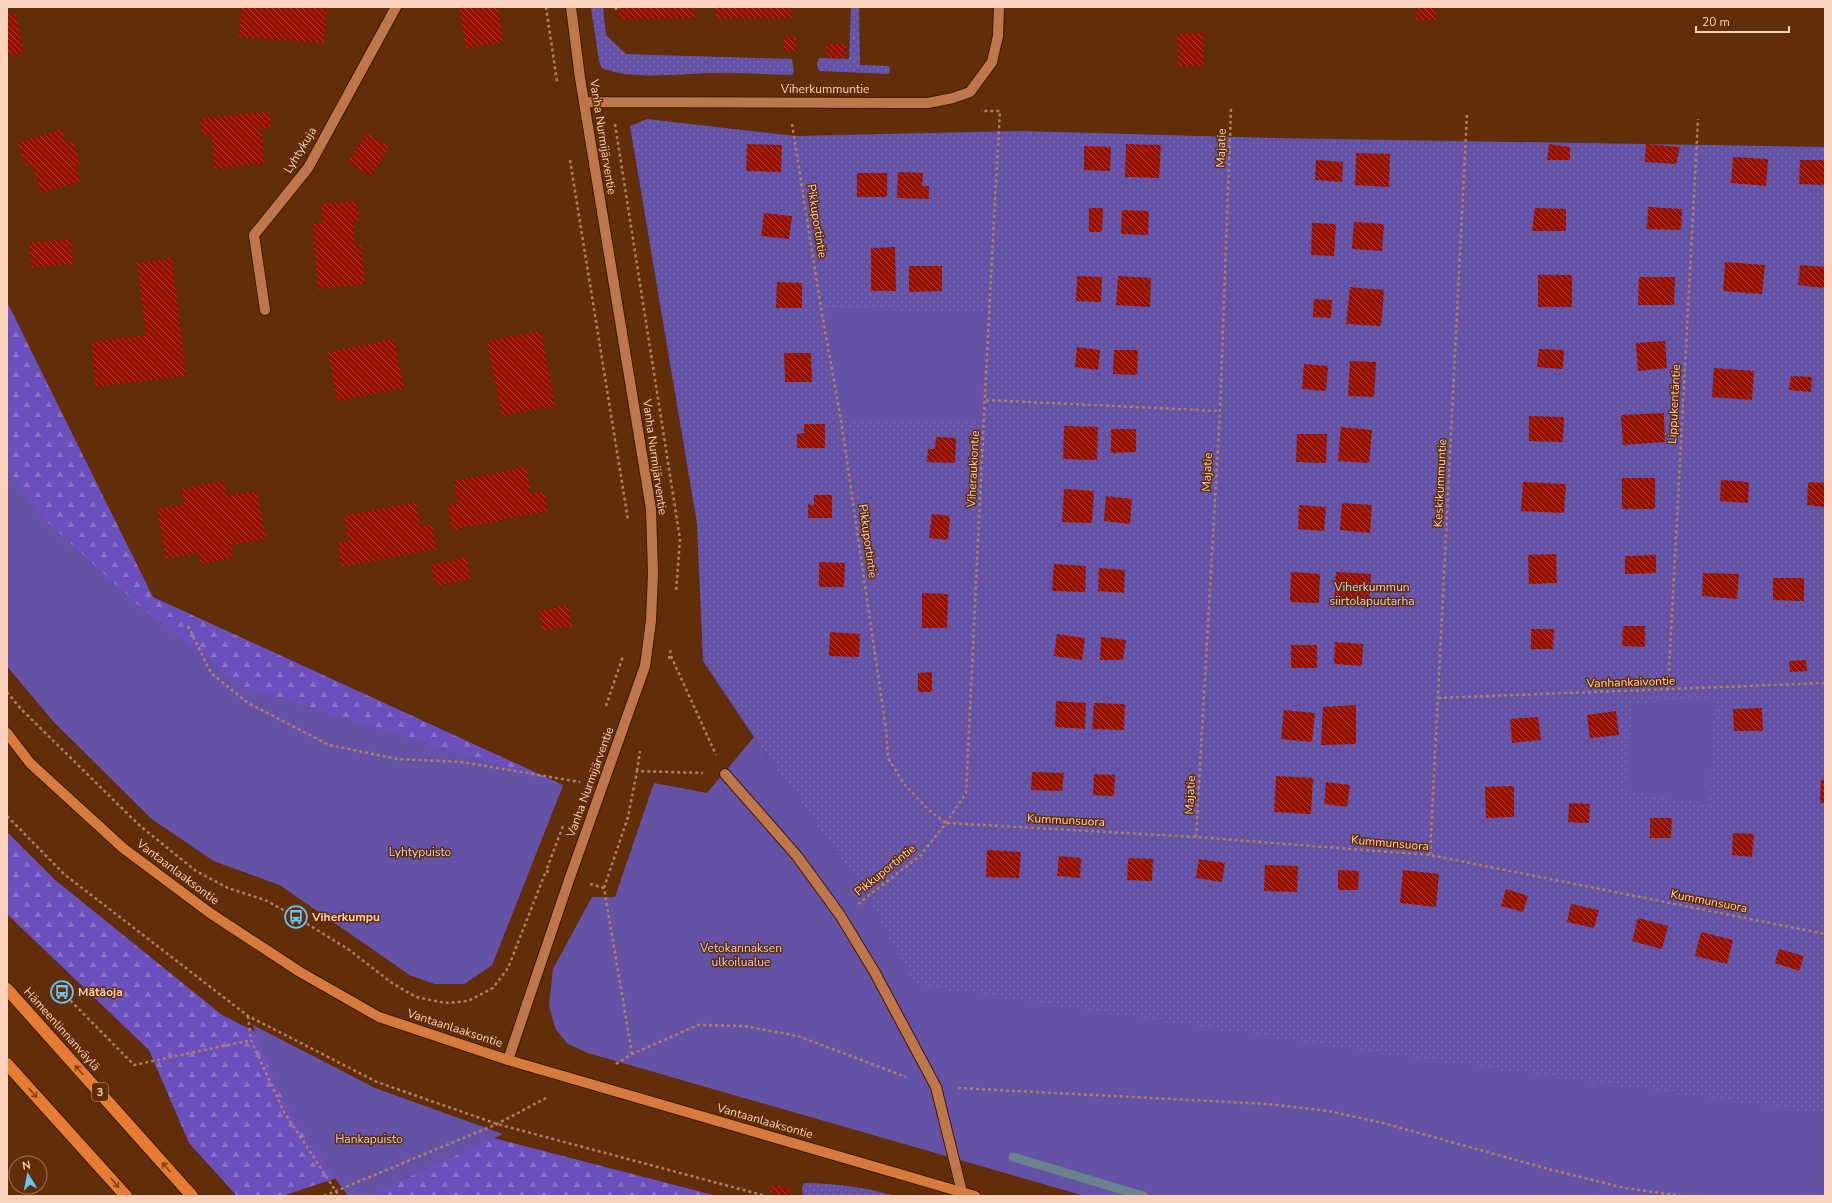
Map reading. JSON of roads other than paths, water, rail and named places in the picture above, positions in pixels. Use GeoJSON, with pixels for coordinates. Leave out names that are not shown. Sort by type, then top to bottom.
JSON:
{"type":"FeatureCollection","features":[{"type":"Feature","properties":{"kind":"highway","name":"Hämeenlinnanväylä"},"geometry":{"type":"LineString","coordinates":[[7,989],[192,1196]]}},
{"type":"Feature","properties":{"kind":"highway"},"geometry":{"type":"LineString","coordinates":[[7,1064],[126,1196]]}},
{"type":"Feature","properties":{"kind":"main road","name":"Vantaanlaaksontie"},"geometry":{"type":"LineString","coordinates":[[7,733],[30,763],[123,848],[210,912],[300,972],[379,1017],[508,1060],[963,1194],[975,1196]]}},
{"type":"Feature","properties":{"kind":"street","name":"Lyhtykuja"},"geometry":{"type":"LineString","coordinates":[[265,310],[254,235],[308,168],[396,7]]}},
{"type":"Feature","properties":{"kind":"street","name":"Vanha Nurmijärventie"},"geometry":{"type":"LineString","coordinates":[[508,1060],[569,880],[645,666],[651,621],[651,509],[580,78],[570,7]]}},
{"type":"Feature","properties":{"kind":"street","name":"Viherkummuntie"},"geometry":{"type":"LineString","coordinates":[[585,102],[928,103],[970,92],[992,62],[998,36],[998,7]]}},
{"type":"Feature","properties":{"kind":"street"},"geometry":{"type":"LineString","coordinates":[[725,774],[797,856],[840,915],[874,971],[936,1087],[963,1194]]}},
{"type":"Feature","properties":{"kind":"waterway"},"geometry":{"type":"LineString","coordinates":[[1013,1157],[1143,1196]]}},
{"type":"Feature","properties":{"kind":"place","name":"Viherkumpu"},"geometry":{"type":"Point","coordinates":[296,917]}},
{"type":"Feature","properties":{"kind":"place","name":"Mätäoja"},"geometry":{"type":"Point","coordinates":[62,992]}},
{"type":"Feature","properties":{"kind":"park label","name":"Viherkummun siirtolapuutarha"},"geometry":{"type":"Point","coordinates":[1372,594]}},
{"type":"Feature","properties":{"kind":"park label","name":"Lyhtypuisto"},"geometry":{"type":"Point","coordinates":[420,852]}},
{"type":"Feature","properties":{"kind":"park label","name":"Vetokannaksen ulkoilualue"},"geometry":{"type":"Point","coordinates":[741,955]}},
{"type":"Feature","properties":{"kind":"park label","name":"Hankapuisto"},"geometry":{"type":"Point","coordinates":[369,1139]}}]}
